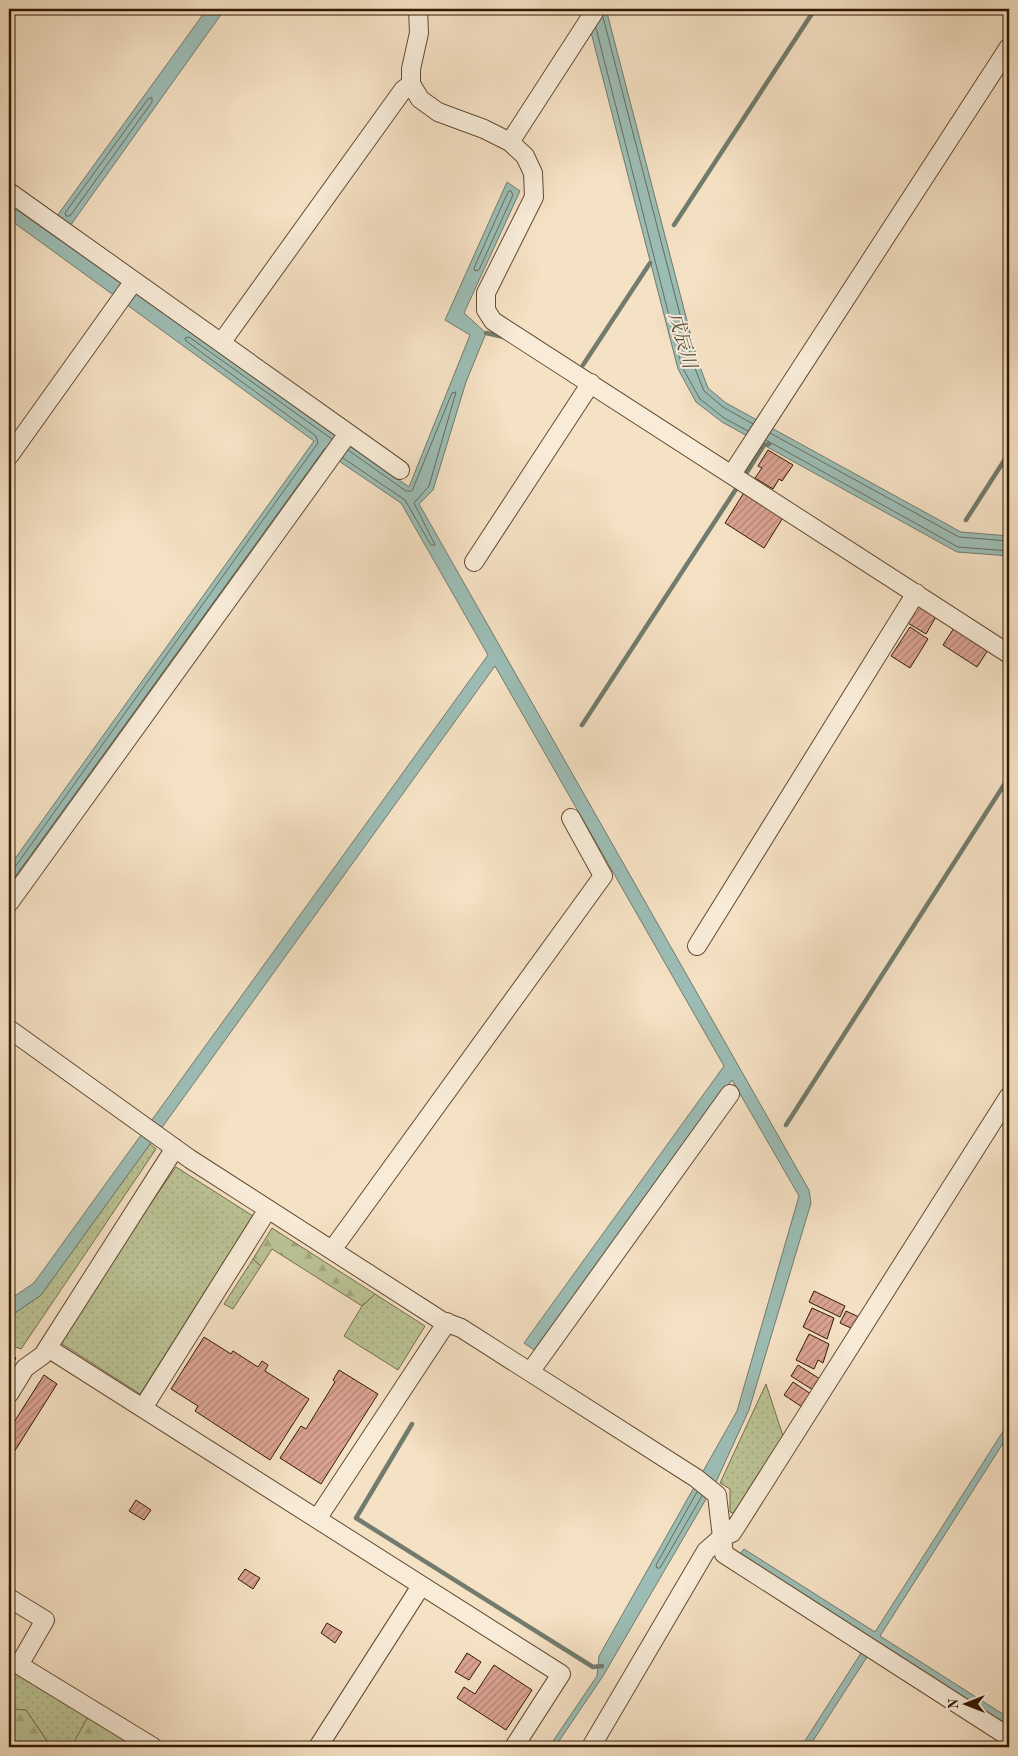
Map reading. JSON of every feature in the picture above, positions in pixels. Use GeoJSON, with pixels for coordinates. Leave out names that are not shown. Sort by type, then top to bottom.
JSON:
{"type":"FeatureCollection","features":[{"type":"Feature","properties":{"kind":"street"},"geometry":{"type":"LineString","coordinates":[[418,9],[419,33],[411,69],[411,84],[420,99],[438,112],[484,129],[510,142],[525,156],[533,172],[534,197],[486,293],[486,310],[493,321],[1009,654]]}},
{"type":"Feature","properties":{"kind":"street"},"geometry":{"type":"LineString","coordinates":[[510,142],[596,9]]}},
{"type":"Feature","properties":{"kind":"street"},"geometry":{"type":"LineString","coordinates":[[739,478],[750,446],[1009,47]]}},
{"type":"Feature","properties":{"kind":"street"},"geometry":{"type":"LineString","coordinates":[[221,343],[403,90],[411,84]]}},
{"type":"Feature","properties":{"kind":"street"},"geometry":{"type":"LineString","coordinates":[[9,192],[347,435],[400,470]]}},
{"type":"Feature","properties":{"kind":"street"},"geometry":{"type":"LineString","coordinates":[[9,456],[134,281]]}},
{"type":"Feature","properties":{"kind":"street"},"geometry":{"type":"LineString","coordinates":[[474,562],[590,383]]}},
{"type":"Feature","properties":{"kind":"street"},"geometry":{"type":"LineString","coordinates":[[9,903],[347,435]]}},
{"type":"Feature","properties":{"kind":"street"},"geometry":{"type":"LineString","coordinates":[[697,946],[916,593]]}},
{"type":"Feature","properties":{"kind":"street"},"geometry":{"type":"LineString","coordinates":[[332,1250],[603,876],[571,818]]}},
{"type":"Feature","properties":{"kind":"street"},"geometry":{"type":"LineString","coordinates":[[9,1029],[158,1137],[268,1209],[444,1321],[461,1328],[696,1478],[717,1495],[724,1554],[1009,1737]]}},
{"type":"Feature","properties":{"kind":"street"},"geometry":{"type":"LineString","coordinates":[[530,1372],[730,1094]]}},
{"type":"Feature","properties":{"kind":"street"},"geometry":{"type":"LineString","coordinates":[[592,1747],[706,1551],[722,1537],[732,1533],[1009,1096]]}},
{"type":"Feature","properties":{"kind":"street"},"geometry":{"type":"LineString","coordinates":[[9,1394],[25,1368],[43,1355],[48,1348],[175,1148]]}},
{"type":"Feature","properties":{"kind":"street"},"geometry":{"type":"LineString","coordinates":[[143,1408],[268,1209]]}},
{"type":"Feature","properties":{"kind":"street"},"geometry":{"type":"LineString","coordinates":[[318,1519],[444,1321]]}},
{"type":"Feature","properties":{"kind":"street"},"geometry":{"type":"LineString","coordinates":[[48,1348],[561,1674],[514,1747]]}},
{"type":"Feature","properties":{"kind":"street"},"geometry":{"type":"LineString","coordinates":[[318,1747],[421,1586]]}},
{"type":"Feature","properties":{"kind":"street"},"geometry":{"type":"LineString","coordinates":[[9,1598],[45,1620],[19,1665],[153,1747]]}},
{"type":"Feature","properties":{"kind":"green space"},"geometry":{"type":"Polygon","coordinates":[[[150,1144],[156,1149],[21,1349],[9,1345],[9,1317],[41,1295],[150,1144]]]}},
{"type":"Feature","properties":{"kind":"green space"},"geometry":{"type":"Polygon","coordinates":[[[176,1167],[253,1216],[140,1394],[56,1340],[176,1167]]]}},
{"type":"Feature","properties":{"kind":"green space"},"geometry":{"type":"Polygon","coordinates":[[[272,1228],[375,1294],[362,1306],[272,1249],[261,1266],[253,1259],[272,1228]]]}},
{"type":"Feature","properties":{"kind":"green space"},"geometry":{"type":"Polygon","coordinates":[[[253,1259],[261,1266],[233,1309],[224,1304],[253,1259]]]}},
{"type":"Feature","properties":{"kind":"green space"},"geometry":{"type":"Polygon","coordinates":[[[375,1294],[425,1326],[398,1370],[344,1336],[362,1306],[375,1294]]]}},
{"type":"Feature","properties":{"kind":"green space"},"geometry":{"type":"Polygon","coordinates":[[[766,1384],[784,1439],[738,1514],[730,1512],[730,1489],[720,1483],[766,1384]]]}},
{"type":"Feature","properties":{"kind":"green space"},"geometry":{"type":"Polygon","coordinates":[[[9,1666],[89,1715],[72,1747],[51,1747],[26,1710],[9,1709],[9,1666]]]}},
{"type":"Feature","properties":{"kind":"green space"},"geometry":{"type":"Polygon","coordinates":[[[9,1709],[26,1710],[51,1747],[9,1747],[9,1709]]]}},
{"type":"Feature","properties":{"kind":"green space"},"geometry":{"type":"Polygon","coordinates":[[[89,1715],[137,1746],[71,1747],[89,1715]]]}},
{"type":"Feature","properties":{"kind":"water"},"geometry":{"type":"Polygon","coordinates":[[[207,9],[225,9],[70,226],[57,216],[207,9]]]}},
{"type":"Feature","properties":{"kind":"water","name":"戊辰川"},"geometry":{"type":"Polygon","coordinates":[[[585,9],[606,9],[697,359],[708,388],[726,403],[961,532],[1009,536],[1009,556],[957,552],[722,422],[696,402],[678,369],[585,9]]]}},
{"type":"Feature","properties":{"kind":"water"},"geometry":{"type":"Polygon","coordinates":[[[507,182],[520,191],[464,313],[486,333],[466,382],[433,490],[419,504],[809,1190],[811,1203],[749,1410],[716,1482],[603,1676],[555,1747],[549,1747],[597,1676],[599,1656],[737,1411],[799,1196],[732,1080],[534,1350],[524,1343],[724,1066],[495,666],[41,1295],[9,1317],[9,1300],[34,1283],[488,655],[401,503],[327,453],[9,893],[9,867],[314,441],[9,219],[9,204],[409,487],[470,335],[445,320],[507,182]]]}},
{"type":"Feature","properties":{"kind":"water"},"geometry":{"type":"Polygon","coordinates":[[[1009,1422],[1009,1434],[880,1636],[1009,1718],[1009,1728],[876,1643],[809,1747],[801,1747],[870,1639],[739,1555],[744,1549],[875,1632],[1009,1422]]]}},
{"type":"Feature","properties":{"kind":"building"},"geometry":{"type":"Polygon","coordinates":[[[768,450],[793,465],[782,481],[779,479],[773,489],[755,478],[762,468],[758,466],[768,450]]]}},
{"type":"Feature","properties":{"kind":"building"},"geometry":{"type":"Polygon","coordinates":[[[745,491],[784,516],[764,548],[725,523],[745,491]]]}},
{"type":"Feature","properties":{"kind":"building"},"geometry":{"type":"Polygon","coordinates":[[[918,603],[937,615],[926,634],[906,622],[918,603]]]}},
{"type":"Feature","properties":{"kind":"building"},"geometry":{"type":"Polygon","coordinates":[[[910,627],[928,639],[910,668],[891,656],[910,627]]]}},
{"type":"Feature","properties":{"kind":"building"},"geometry":{"type":"Polygon","coordinates":[[[954,628],[988,650],[977,667],[943,645],[954,628]]]}},
{"type":"Feature","properties":{"kind":"building"},"geometry":{"type":"Polygon","coordinates":[[[814,1291],[845,1306],[840,1317],[809,1302],[814,1291]]]}},
{"type":"Feature","properties":{"kind":"building"},"geometry":{"type":"Polygon","coordinates":[[[812,1308],[834,1318],[827,1339],[803,1327],[812,1308]]]}},
{"type":"Feature","properties":{"kind":"building"},"geometry":{"type":"Polygon","coordinates":[[[846,1311],[859,1317],[853,1329],[840,1323],[846,1311]]]}},
{"type":"Feature","properties":{"kind":"building"},"geometry":{"type":"Polygon","coordinates":[[[809,1334],[829,1344],[823,1363],[818,1360],[814,1369],[796,1360],[809,1334]]]}},
{"type":"Feature","properties":{"kind":"building"},"geometry":{"type":"Polygon","coordinates":[[[204,1337],[231,1354],[233,1351],[258,1367],[262,1361],[268,1365],[265,1371],[309,1399],[270,1460],[195,1411],[198,1406],[171,1389],[204,1337]]]}},
{"type":"Feature","properties":{"kind":"building"},"geometry":{"type":"Polygon","coordinates":[[[9,1353],[16,1358],[9,1370],[9,1353]]]}},
{"type":"Feature","properties":{"kind":"building"},"geometry":{"type":"Polygon","coordinates":[[[798,1365],[820,1379],[813,1390],[791,1376],[798,1365]]]}},
{"type":"Feature","properties":{"kind":"building"},"geometry":{"type":"Polygon","coordinates":[[[339,1370],[378,1394],[321,1484],[280,1458],[301,1426],[306,1429],[335,1382],[333,1380],[339,1370]]]}},
{"type":"Feature","properties":{"kind":"building"},"geometry":{"type":"Polygon","coordinates":[[[44,1375],[57,1384],[9,1460],[9,1430],[44,1375]]]}},
{"type":"Feature","properties":{"kind":"building"},"geometry":{"type":"Polygon","coordinates":[[[793,1382],[811,1394],[802,1407],[784,1395],[793,1382]]]}},
{"type":"Feature","properties":{"kind":"building"},"geometry":{"type":"Polygon","coordinates":[[[136,1500],[151,1510],[144,1520],[129,1511],[136,1500]]]}},
{"type":"Feature","properties":{"kind":"building"},"geometry":{"type":"Polygon","coordinates":[[[245,1569],[260,1578],[253,1589],[238,1579],[245,1569]]]}},
{"type":"Feature","properties":{"kind":"building"},"geometry":{"type":"Polygon","coordinates":[[[327,1623],[342,1632],[335,1643],[321,1633],[327,1623]]]}},
{"type":"Feature","properties":{"kind":"building"},"geometry":{"type":"Polygon","coordinates":[[[467,1653],[481,1662],[469,1680],[455,1672],[467,1653]]]}},
{"type":"Feature","properties":{"kind":"building"},"geometry":{"type":"Polygon","coordinates":[[[494,1665],[532,1690],[506,1730],[457,1698],[464,1687],[475,1694],[494,1665]]]}},
{"type":"Feature","properties":{"kind":"waterway"},"geometry":{"type":"LineString","coordinates":[[674,225],[815,9]]}},
{"type":"Feature","properties":{"kind":"waterway"},"geometry":{"type":"LineString","coordinates":[[583,365],[650,263]]}},
{"type":"Feature","properties":{"kind":"waterway"},"geometry":{"type":"LineString","coordinates":[[486,333],[504,337]]}},
{"type":"Feature","properties":{"kind":"waterway"},"geometry":{"type":"LineString","coordinates":[[744,477],[764,445],[769,444]]}},
{"type":"Feature","properties":{"kind":"waterway"},"geometry":{"type":"LineString","coordinates":[[966,520],[1009,453]]}},
{"type":"Feature","properties":{"kind":"waterway"},"geometry":{"type":"LineString","coordinates":[[582,725],[740,483]]}},
{"type":"Feature","properties":{"kind":"waterway"},"geometry":{"type":"LineString","coordinates":[[786,1125],[1009,777]]}},
{"type":"Feature","properties":{"kind":"waterway"},"geometry":{"type":"LineString","coordinates":[[412,1424],[356,1518],[593,1667],[602,1666]]}}]}
